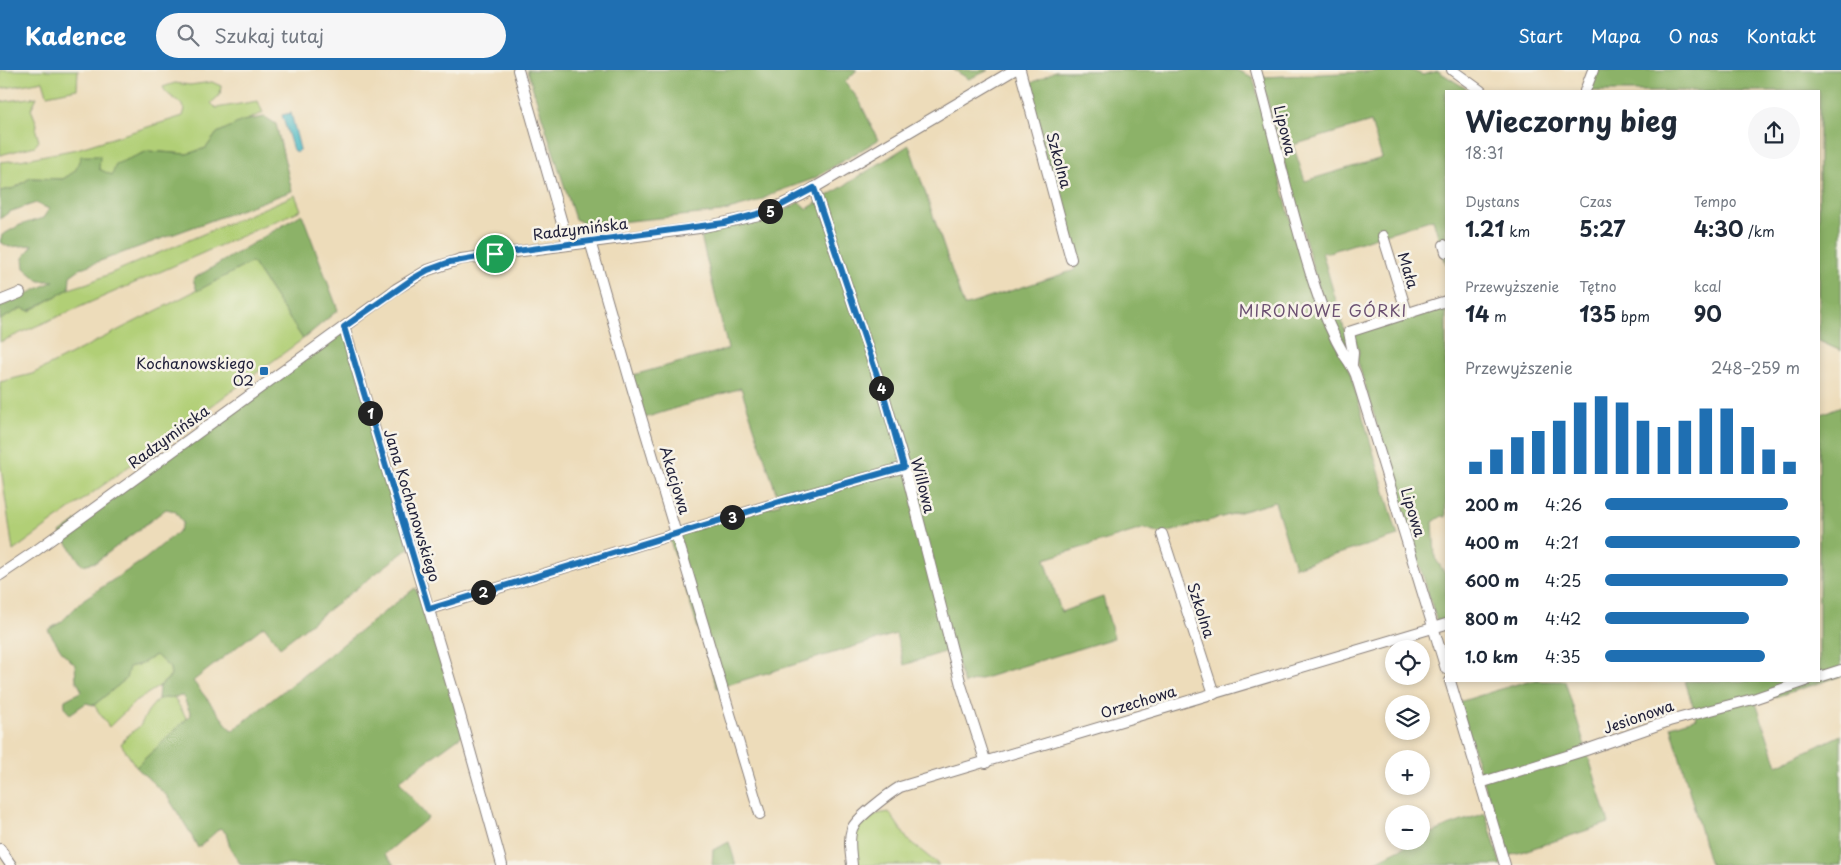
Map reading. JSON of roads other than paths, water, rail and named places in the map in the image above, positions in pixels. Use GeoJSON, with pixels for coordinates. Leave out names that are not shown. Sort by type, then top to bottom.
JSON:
{"type":"FeatureCollection","features":[{"type":"Feature","properties":{"kind":"street"},"geometry":{"type":"LineString","coordinates":[[518,70],[568,244]]}},
{"type":"Feature","properties":{"kind":"street","name":"Radzymińska"},"geometry":{"type":"LineString","coordinates":[[0,574],[34,552],[344,327],[414,278],[440,265],[461,259],[699,228],[743,219],[772,210],[814,188],[1014,70]]}},
{"type":"Feature","properties":{"kind":"street","name":"Szkolna"},"geometry":{"type":"LineString","coordinates":[[1020,70],[1071,259]]}},
{"type":"Feature","properties":{"kind":"street","name":"Lipowa"},"geometry":{"type":"LineString","coordinates":[[1256,70],[1280,170],[1316,291],[1346,357],[1352,364],[1445,666]]}},
{"type":"Feature","properties":{"kind":"street"},"geometry":{"type":"LineString","coordinates":[[1452,70],[1480,90]]}},
{"type":"Feature","properties":{"kind":"street"},"geometry":{"type":"LineString","coordinates":[[1585,90],[1593,70]]}},
{"type":"Feature","properties":{"kind":"street","name":"Willowa"},"geometry":{"type":"LineString","coordinates":[[814,188],[885,399],[960,685],[986,763]]}},
{"type":"Feature","properties":{"kind":"street","name":"Mała"},"geometry":{"type":"LineString","coordinates":[[1383,236],[1407,313]]}},
{"type":"Feature","properties":{"kind":"street","name":"Akacjowa"},"geometry":{"type":"LineString","coordinates":[[590,241],[760,814]]}},
{"type":"Feature","properties":{"kind":"street"},"geometry":{"type":"LineString","coordinates":[[0,301],[20,293]]}},
{"type":"Feature","properties":{"kind":"street"},"geometry":{"type":"LineString","coordinates":[[1407,313],[1445,301]]}},
{"type":"Feature","properties":{"kind":"street","name":"Lipowa"},"geometry":{"type":"LineString","coordinates":[[1352,364],[1353,353],[1349,332],[1407,313]]}},
{"type":"Feature","properties":{"kind":"street","name":"Jana Kochanowskiego"},"geometry":{"type":"LineString","coordinates":[[344,327],[453,690],[502,865]]}},
{"type":"Feature","properties":{"kind":"street"},"geometry":{"type":"LineString","coordinates":[[429,609],[780,502],[904,467]]}},
{"type":"Feature","properties":{"kind":"street","name":"Szkolna"},"geometry":{"type":"LineString","coordinates":[[1162,534],[1214,694]]}},
{"type":"Feature","properties":{"kind":"street","name":"Orzechowa"},"geometry":{"type":"LineString","coordinates":[[852,865],[850,846],[852,829],[856,822],[891,792],[900,787],[986,763],[1445,624]]}},
{"type":"Feature","properties":{"kind":"street"},"geometry":{"type":"LineString","coordinates":[[1820,677],[1841,670]]}},
{"type":"Feature","properties":{"kind":"street"},"geometry":{"type":"LineString","coordinates":[[1450,682],[1506,865]]}},
{"type":"Feature","properties":{"kind":"street","name":"Jesionowa"},"geometry":{"type":"LineString","coordinates":[[1480,783],[1586,750],[1669,721],[1753,699],[1803,682]]}},
{"type":"Feature","properties":{"kind":"street"},"geometry":{"type":"LineString","coordinates":[[0,849],[10,865]]}},
{"type":"Feature","properties":{"kind":"water"},"geometry":{"type":"Polygon","coordinates":[[[291,113],[300,149],[297,153],[293,150],[282,115],[291,113]]]}},
{"type":"Feature","properties":{"kind":"place","name":"Kochanowskiego 02"},"geometry":{"type":"Point","coordinates":[264,371]}},
{"type":"Feature","properties":{"kind":"district","name":"MIRONOWE GÓRKI"},"geometry":{"type":"Point","coordinates":[1323,310]}}]}
